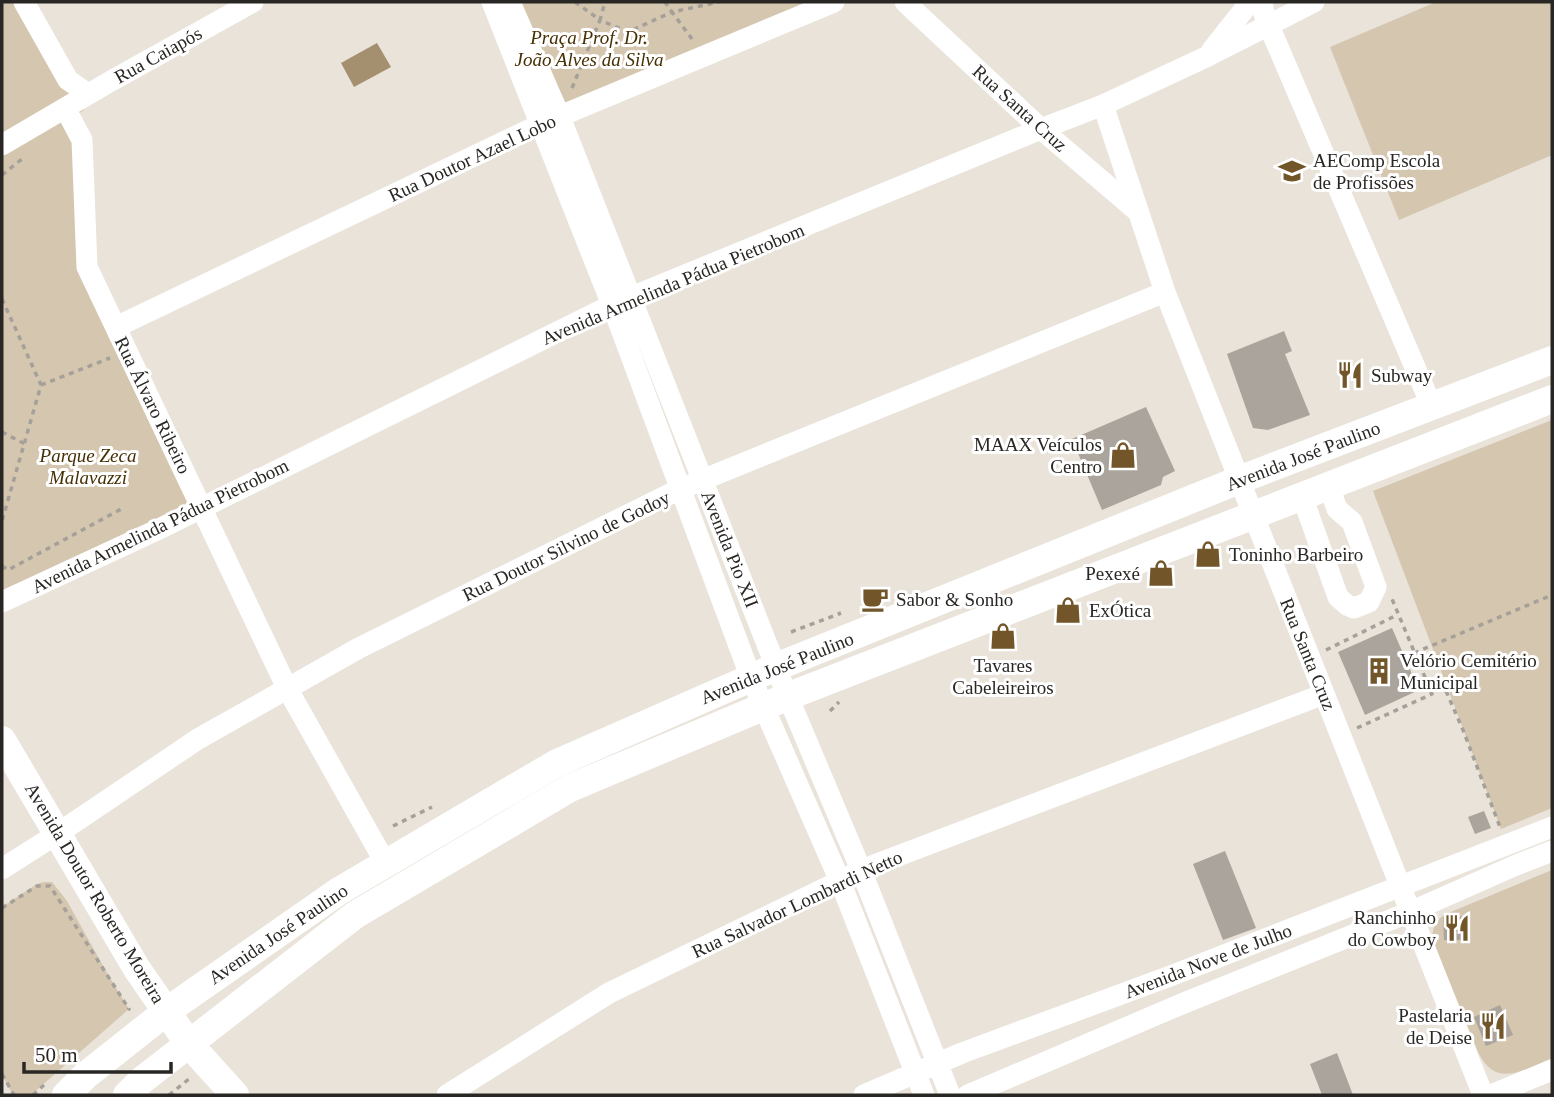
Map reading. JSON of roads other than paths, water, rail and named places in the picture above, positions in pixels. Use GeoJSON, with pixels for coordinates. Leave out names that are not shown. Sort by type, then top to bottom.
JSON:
{"type":"FeatureCollection","features":[{"type":"Feature","properties":{"kind":"main road","name":"Avenida José Paulino"},"geometry":{"type":"LineString","coordinates":[[59,1087],[85,1076],[167,1011],[339,891],[557,763],[764,673],[1239,480],[1552,360]]}},
{"type":"Feature","properties":{"kind":"main road","name":"Avenida José Paulino"},"geometry":{"type":"LineString","coordinates":[[127,1095],[141,1081],[355,915],[585,781],[776,701],[1552,399]]}},
{"type":"Feature","properties":{"kind":"main road","name":"Avenida Doutor Roberto Moreira"},"geometry":{"type":"LineString","coordinates":[[4,750],[136,969],[189,1044],[235,1095]]}},
{"type":"Feature","properties":{"kind":"street"},"geometry":{"type":"LineString","coordinates":[[24,2],[68,80],[88,94]]}},
{"type":"Feature","properties":{"kind":"street","name":"Rua Caiapós"},"geometry":{"type":"LineString","coordinates":[[65,108],[252,2]]}},
{"type":"Feature","properties":{"kind":"street","name":"Avenida Pio XII"},"geometry":{"type":"LineString","coordinates":[[492,2],[551,121]]}},
{"type":"Feature","properties":{"kind":"street","name":"Avenida Pio XII"},"geometry":{"type":"LineString","coordinates":[[510,2],[551,121],[621,302],[703,480],[764,673]]}},
{"type":"Feature","properties":{"kind":"street","name":"Rua Doutor Azael Lobo"},"geometry":{"type":"LineString","coordinates":[[116,327],[551,121],[834,2]]}},
{"type":"Feature","properties":{"kind":"street","name":"Rua Santa Cruz"},"geometry":{"type":"LineString","coordinates":[[905,2],[1041,128],[1137,211]]}},
{"type":"Feature","properties":{"kind":"street"},"geometry":{"type":"LineString","coordinates":[[1206,57],[1250,2]]}},
{"type":"Feature","properties":{"kind":"street"},"geometry":{"type":"LineString","coordinates":[[1262,2],[1268,24],[1432,407]]}},
{"type":"Feature","properties":{"kind":"street","name":"Avenida Armelinda Pádua Pietrobom"},"geometry":{"type":"LineString","coordinates":[[2,602],[621,302],[1041,128],[1103,105],[1314,2]]}},
{"type":"Feature","properties":{"kind":"street","name":"Rua Santa Cruz"},"geometry":{"type":"LineString","coordinates":[[1103,105],[1165,292],[1483,1095]]}},
{"type":"Feature","properties":{"kind":"street"},"geometry":{"type":"LineString","coordinates":[[2,145],[65,108]]}},
{"type":"Feature","properties":{"kind":"street","name":"Rua Álvaro Ribeiro"},"geometry":{"type":"LineString","coordinates":[[65,108],[82,140],[87,267],[288,688],[386,864]]}},
{"type":"Feature","properties":{"kind":"street","name":"Rua Doutor Silvino de Godoy"},"geometry":{"type":"LineString","coordinates":[[2,869],[198,739],[359,648],[680,489],[1165,292]]}},
{"type":"Feature","properties":{"kind":"street","name":"Avenida Pio XII"},"geometry":{"type":"LineString","coordinates":[[621,302],[680,489],[776,701],[817,766],[950,1095]]}},
{"type":"Feature","properties":{"kind":"street"},"geometry":{"type":"LineString","coordinates":[[1302,496],[1338,597],[1354,608],[1369,602],[1376,587],[1352,522],[1338,509],[1329,486]]}},
{"type":"Feature","properties":{"kind":"street","name":"Rua Salvador Lombardi Netto"},"geometry":{"type":"LineString","coordinates":[[447,1095],[610,993],[861,870],[1324,694]]}},
{"type":"Feature","properties":{"kind":"street","name":"Avenida Pio XII"},"geometry":{"type":"LineString","coordinates":[[776,701],[794,776],[840,881],[924,1095]]}},
{"type":"Feature","properties":{"kind":"street"},"geometry":{"type":"LineString","coordinates":[[794,776],[817,766]]}},
{"type":"Feature","properties":{"kind":"street","name":"Avenida Nove de Julho"},"geometry":{"type":"LineString","coordinates":[[864,1095],[962,1053],[1172,975],[1552,827]]}},
{"type":"Feature","properties":{"kind":"street","name":"Avenida Nove de Julho"},"geometry":{"type":"LineString","coordinates":[[968,1095],[1552,851]]}},
{"type":"Feature","properties":{"kind":"street"},"geometry":{"type":"LineString","coordinates":[[1490,1095],[1552,1070]]}},
{"type":"Feature","properties":{"kind":"place","name":"AEComp Escola de Profissões"},"geometry":{"type":"Point","coordinates":[1292,171]}},
{"type":"Feature","properties":{"kind":"place","name":"Subway"},"geometry":{"type":"Point","coordinates":[1350,375]}},
{"type":"Feature","properties":{"kind":"place","name":"MAAX Veículos Centro"},"geometry":{"type":"Point","coordinates":[1123,455]}},
{"type":"Feature","properties":{"kind":"place","name":"Toninho Barbeiro"},"geometry":{"type":"Point","coordinates":[1208,554]}},
{"type":"Feature","properties":{"kind":"place","name":"Pexexé"},"geometry":{"type":"Point","coordinates":[1161,573]}},
{"type":"Feature","properties":{"kind":"place","name":"Sabor & Sonho"},"geometry":{"type":"Point","coordinates":[875,599]}},
{"type":"Feature","properties":{"kind":"place","name":"ExÓtica"},"geometry":{"type":"Point","coordinates":[1068,610]}},
{"type":"Feature","properties":{"kind":"place","name":"Tavares Cabeleireiros"},"geometry":{"type":"Point","coordinates":[1003,636]}},
{"type":"Feature","properties":{"kind":"place","name":"Velório Cemitério Municipal"},"geometry":{"type":"Point","coordinates":[1379,671]}},
{"type":"Feature","properties":{"kind":"place","name":"Ranchinho do Cowboy"},"geometry":{"type":"Point","coordinates":[1457,928]}},
{"type":"Feature","properties":{"kind":"place","name":"Pastelaria de Deise"},"geometry":{"type":"Point","coordinates":[1493,1026]}},
{"type":"Feature","properties":{"kind":"park label","name":"Praça Prof. Dr. João Alves da Silva"},"geometry":{"type":"Point","coordinates":[589,48]}},
{"type":"Feature","properties":{"kind":"park label","name":"Parque Zeca Malavazzi"},"geometry":{"type":"Point","coordinates":[88,466]}}]}
